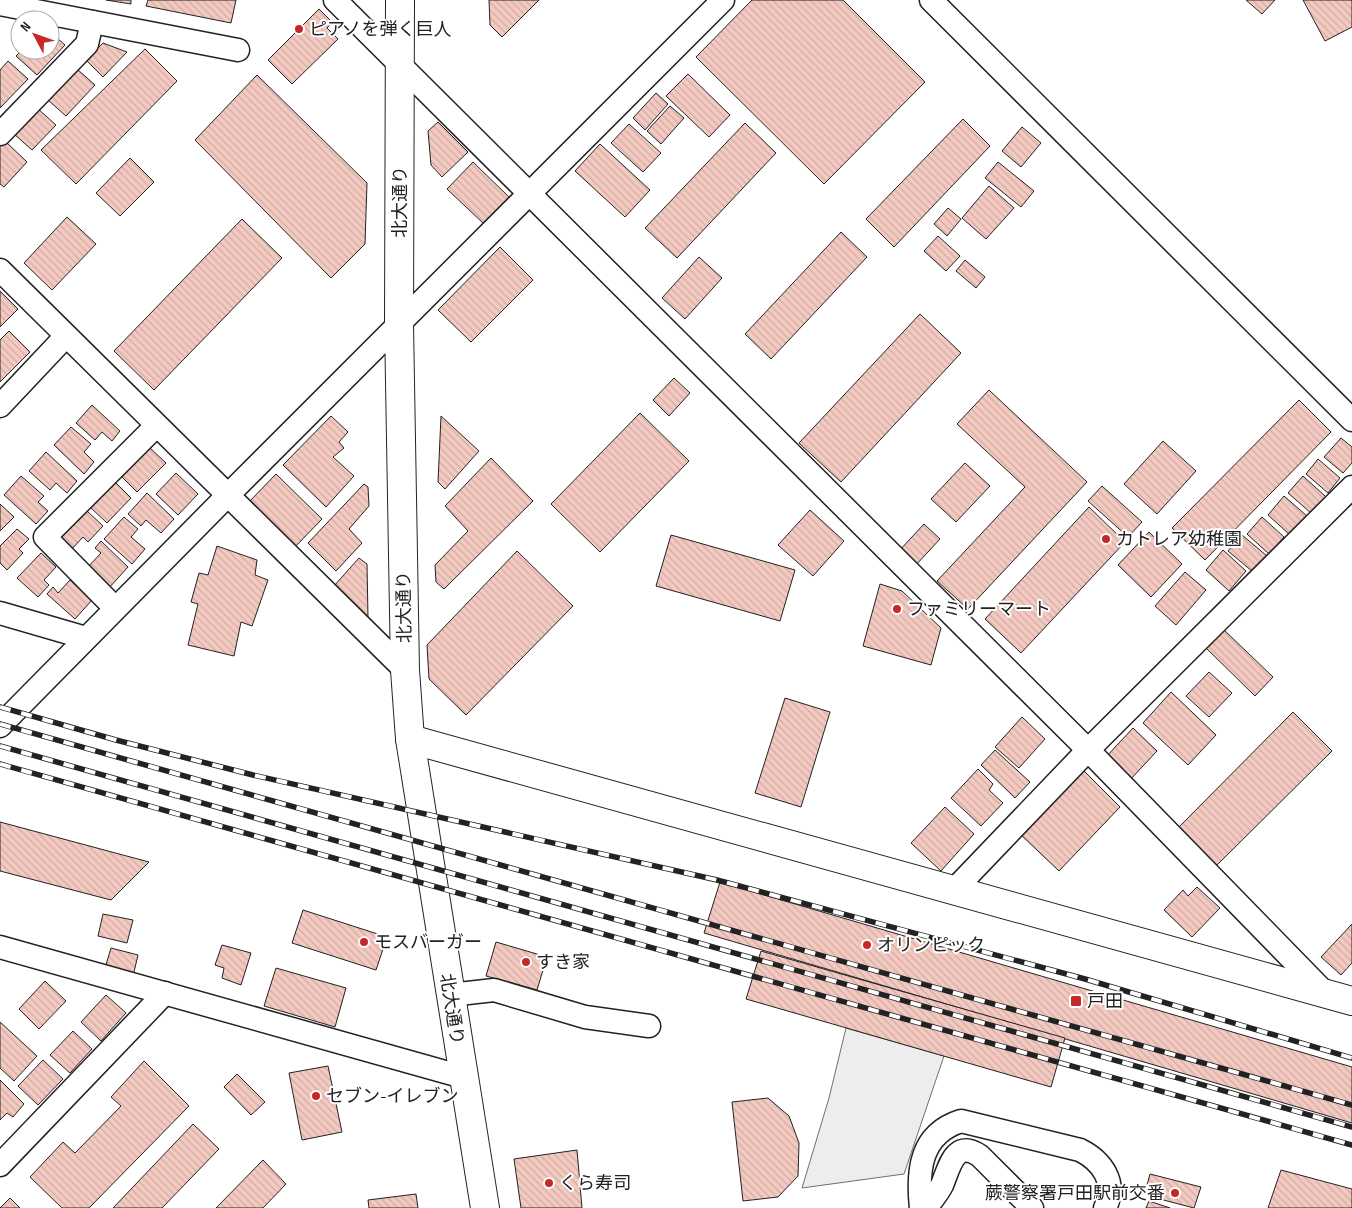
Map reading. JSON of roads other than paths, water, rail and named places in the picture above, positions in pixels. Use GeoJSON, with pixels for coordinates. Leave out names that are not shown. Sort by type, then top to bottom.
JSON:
{"type":"FeatureCollection","features":[{"type":"Feature","properties":{"kind":"street"},"geometry":{"type":"LineString","coordinates":[[335,0],[1088,750],[1340,998]]}},
{"type":"Feature","properties":{"kind":"street","name":"北大通り"},"geometry":{"type":"LineString","coordinates":[[400,0],[399,324],[405,670],[410,739],[485,1208]]}},
{"type":"Feature","properties":{"kind":"street"},"geometry":{"type":"LineString","coordinates":[[0,726],[115,608],[723,0]]}},
{"type":"Feature","properties":{"kind":"street"},"geometry":{"type":"LineString","coordinates":[[930,0],[1352,420]]}},
{"type":"Feature","properties":{"kind":"street"},"geometry":{"type":"LineString","coordinates":[[0,4],[65,8],[92,22],[238,50]]}},
{"type":"Feature","properties":{"kind":"street"},"geometry":{"type":"LineString","coordinates":[[0,134],[87,44],[92,22]]}},
{"type":"Feature","properties":{"kind":"street"},"geometry":{"type":"LineString","coordinates":[[0,270],[405,670]]}},
{"type":"Feature","properties":{"kind":"street"},"geometry":{"type":"LineString","coordinates":[[0,406],[66,336]]}},
{"type":"Feature","properties":{"kind":"street"},"geometry":{"type":"LineString","coordinates":[[115,608],[45,537],[156,426]]}},
{"type":"Feature","properties":{"kind":"street"},"geometry":{"type":"LineString","coordinates":[[953,891],[1088,750],[1352,487]]}},
{"type":"Feature","properties":{"kind":"street"},"geometry":{"type":"LineString","coordinates":[[0,613],[86,638]]}},
{"type":"Feature","properties":{"kind":"street"},"geometry":{"type":"LineString","coordinates":[[410,739],[1340,998]]}},
{"type":"Feature","properties":{"kind":"street"},"geometry":{"type":"LineString","coordinates":[[0,947],[463,1077]]}},
{"type":"Feature","properties":{"kind":"street"},"geometry":{"type":"LineString","coordinates":[[450,995],[494,990],[585,1017],[649,1026]]}},
{"type":"Feature","properties":{"kind":"street"},"geometry":{"type":"LineString","coordinates":[[0,1165],[165,993]]}},
{"type":"Feature","properties":{"kind":"street"},"geometry":{"type":"LineString","coordinates":[[920,1208],[918,1178],[930,1142],[944,1128],[961,1121],[1080,1150],[1091,1155],[1102,1165],[1108,1178],[1110,1192],[1105,1208]]}},
{"type":"Feature","properties":{"kind":"street"},"geometry":{"type":"LineString","coordinates":[[926,1208],[942,1185],[952,1159],[964,1151],[974,1152],[980,1156],[1032,1208]]}},
{"type":"Feature","properties":{"kind":"railway"},"geometry":{"type":"LineString","coordinates":[[0,707],[116,740],[253,775],[717,880],[1085,979],[1352,1058]]}},
{"type":"Feature","properties":{"kind":"railway"},"geometry":{"type":"LineString","coordinates":[[0,724],[1352,1105]]}},
{"type":"Feature","properties":{"kind":"railway"},"geometry":{"type":"LineString","coordinates":[[0,746],[1352,1127]]}},
{"type":"Feature","properties":{"kind":"railway"},"geometry":{"type":"LineString","coordinates":[[0,764],[1352,1145]]}},
{"type":"Feature","properties":{"kind":"place","name":"ピアノを弾く巨人"},"geometry":{"type":"Point","coordinates":[299,29]}},
{"type":"Feature","properties":{"kind":"place","name":"カトレア幼稚園"},"geometry":{"type":"Point","coordinates":[1106,539]}},
{"type":"Feature","properties":{"kind":"place","name":"ファミリーマート"},"geometry":{"type":"Point","coordinates":[897,609]}},
{"type":"Feature","properties":{"kind":"place","name":"モスバーガー"},"geometry":{"type":"Point","coordinates":[364,942]}},
{"type":"Feature","properties":{"kind":"place","name":"オリンピック"},"geometry":{"type":"Point","coordinates":[867,945]}},
{"type":"Feature","properties":{"kind":"place","name":"すき家"},"geometry":{"type":"Point","coordinates":[526,962]}},
{"type":"Feature","properties":{"kind":"place","name":"戸田"},"geometry":{"type":"Point","coordinates":[1076,1001]}},
{"type":"Feature","properties":{"kind":"place","name":"セブン-イレブン"},"geometry":{"type":"Point","coordinates":[316,1096]}},
{"type":"Feature","properties":{"kind":"place","name":"くら寿司"},"geometry":{"type":"Point","coordinates":[549,1183]}},
{"type":"Feature","properties":{"kind":"place","name":"蕨警察署戸田駅前交番"},"geometry":{"type":"Point","coordinates":[1175,1193]}}]}
